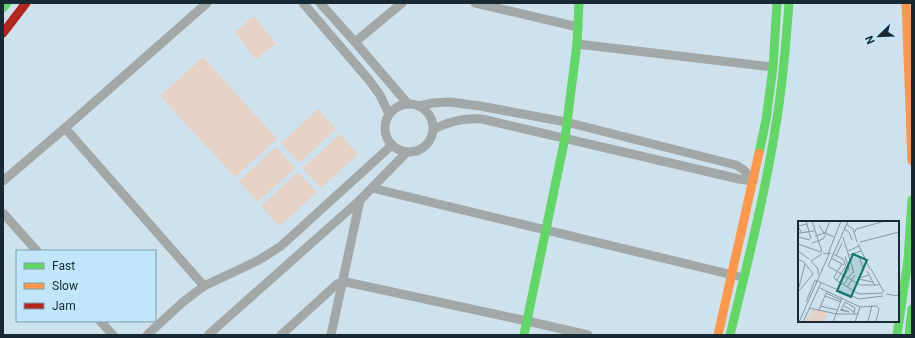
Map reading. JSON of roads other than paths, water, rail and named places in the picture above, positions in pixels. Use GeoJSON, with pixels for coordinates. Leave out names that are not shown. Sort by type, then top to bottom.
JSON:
{"type":"FeatureCollection","features":[{"type":"Feature","properties":{"kind":"street"},"geometry":{"type":"LineString","coordinates":[[3,8],[7,3]]}},
{"type":"Feature","properties":{"kind":"street"},"geometry":{"type":"LineString","coordinates":[[3,33],[26,3]]}},
{"type":"Feature","properties":{"kind":"street"},"geometry":{"type":"LineString","coordinates":[[3,181],[207,3]]}},
{"type":"Feature","properties":{"kind":"street"},"geometry":{"type":"LineString","coordinates":[[303,3],[369,80],[380,95],[389,114]]}},
{"type":"Feature","properties":{"kind":"street"},"geometry":{"type":"LineString","coordinates":[[320,3],[408,104]]}},
{"type":"Feature","properties":{"kind":"street"},"geometry":{"type":"LineString","coordinates":[[355,42],[402,3]]}},
{"type":"Feature","properties":{"kind":"street"},"geometry":{"type":"LineString","coordinates":[[524,335],[565,138],[577,44],[579,3]]}},
{"type":"Feature","properties":{"kind":"street"},"geometry":{"type":"LineString","coordinates":[[718,335],[766,120],[773,67],[777,3]]}},
{"type":"Feature","properties":{"kind":"street"},"geometry":{"type":"LineString","coordinates":[[730,335],[765,182],[776,122],[784,68],[789,3]]}},
{"type":"Feature","properties":{"kind":"street"},"geometry":{"type":"LineString","coordinates":[[906,3],[912,160]]}},
{"type":"Feature","properties":{"kind":"street"},"geometry":{"type":"LineString","coordinates":[[479,4],[578,27]]}},
{"type":"Feature","properties":{"kind":"street"},"geometry":{"type":"LineString","coordinates":[[577,44],[773,67]]}},
{"type":"Feature","properties":{"kind":"street"},"geometry":{"type":"LineString","coordinates":[[419,106],[441,102],[460,102],[566,122],[736,166],[744,170],[753,180]]}},
{"type":"Feature","properties":{"kind":"street"},"geometry":{"type":"LineString","coordinates":[[408,104],[419,106],[424,109],[428,113],[434,129],[431,140],[427,145],[412,153],[401,151],[392,145],[388,141],[385,131],[386,121],[389,114],[396,108],[408,104]]}},
{"type":"Feature","properties":{"kind":"street"},"geometry":{"type":"LineString","coordinates":[[434,129],[463,119],[482,119],[739,179],[765,182]]}},
{"type":"Feature","properties":{"kind":"street"},"geometry":{"type":"LineString","coordinates":[[766,120],[776,122]]}},
{"type":"Feature","properties":{"kind":"street"},"geometry":{"type":"LineString","coordinates":[[65,128],[204,286]]}},
{"type":"Feature","properties":{"kind":"street"},"geometry":{"type":"LineString","coordinates":[[147,335],[183,302],[204,286],[259,260],[281,246],[392,145]]}},
{"type":"Feature","properties":{"kind":"street"},"geometry":{"type":"LineString","coordinates":[[208,335],[360,200],[406,153]]}},
{"type":"Feature","properties":{"kind":"street"},"geometry":{"type":"LineString","coordinates":[[372,188],[744,278]]}},
{"type":"Feature","properties":{"kind":"street"},"geometry":{"type":"LineString","coordinates":[[331,335],[360,200]]}},
{"type":"Feature","properties":{"kind":"street"},"geometry":{"type":"LineString","coordinates":[[899,321],[908,260],[912,200]]}},
{"type":"Feature","properties":{"kind":"street"},"geometry":{"type":"LineString","coordinates":[[3,213],[36,250]]}},
{"type":"Feature","properties":{"kind":"street"},"geometry":{"type":"LineString","coordinates":[[281,335],[337,284],[343,282],[350,282],[588,335]]}},
{"type":"Feature","properties":{"kind":"street"},"geometry":{"type":"LineString","coordinates":[[909,335],[912,309]]}},
{"type":"Feature","properties":{"kind":"street"},"geometry":{"type":"LineString","coordinates":[[101,322],[113,335]]}},
{"type":"Feature","properties":{"kind":"street"},"geometry":{"type":"LineString","coordinates":[[897,335],[899,322]]}}]}
